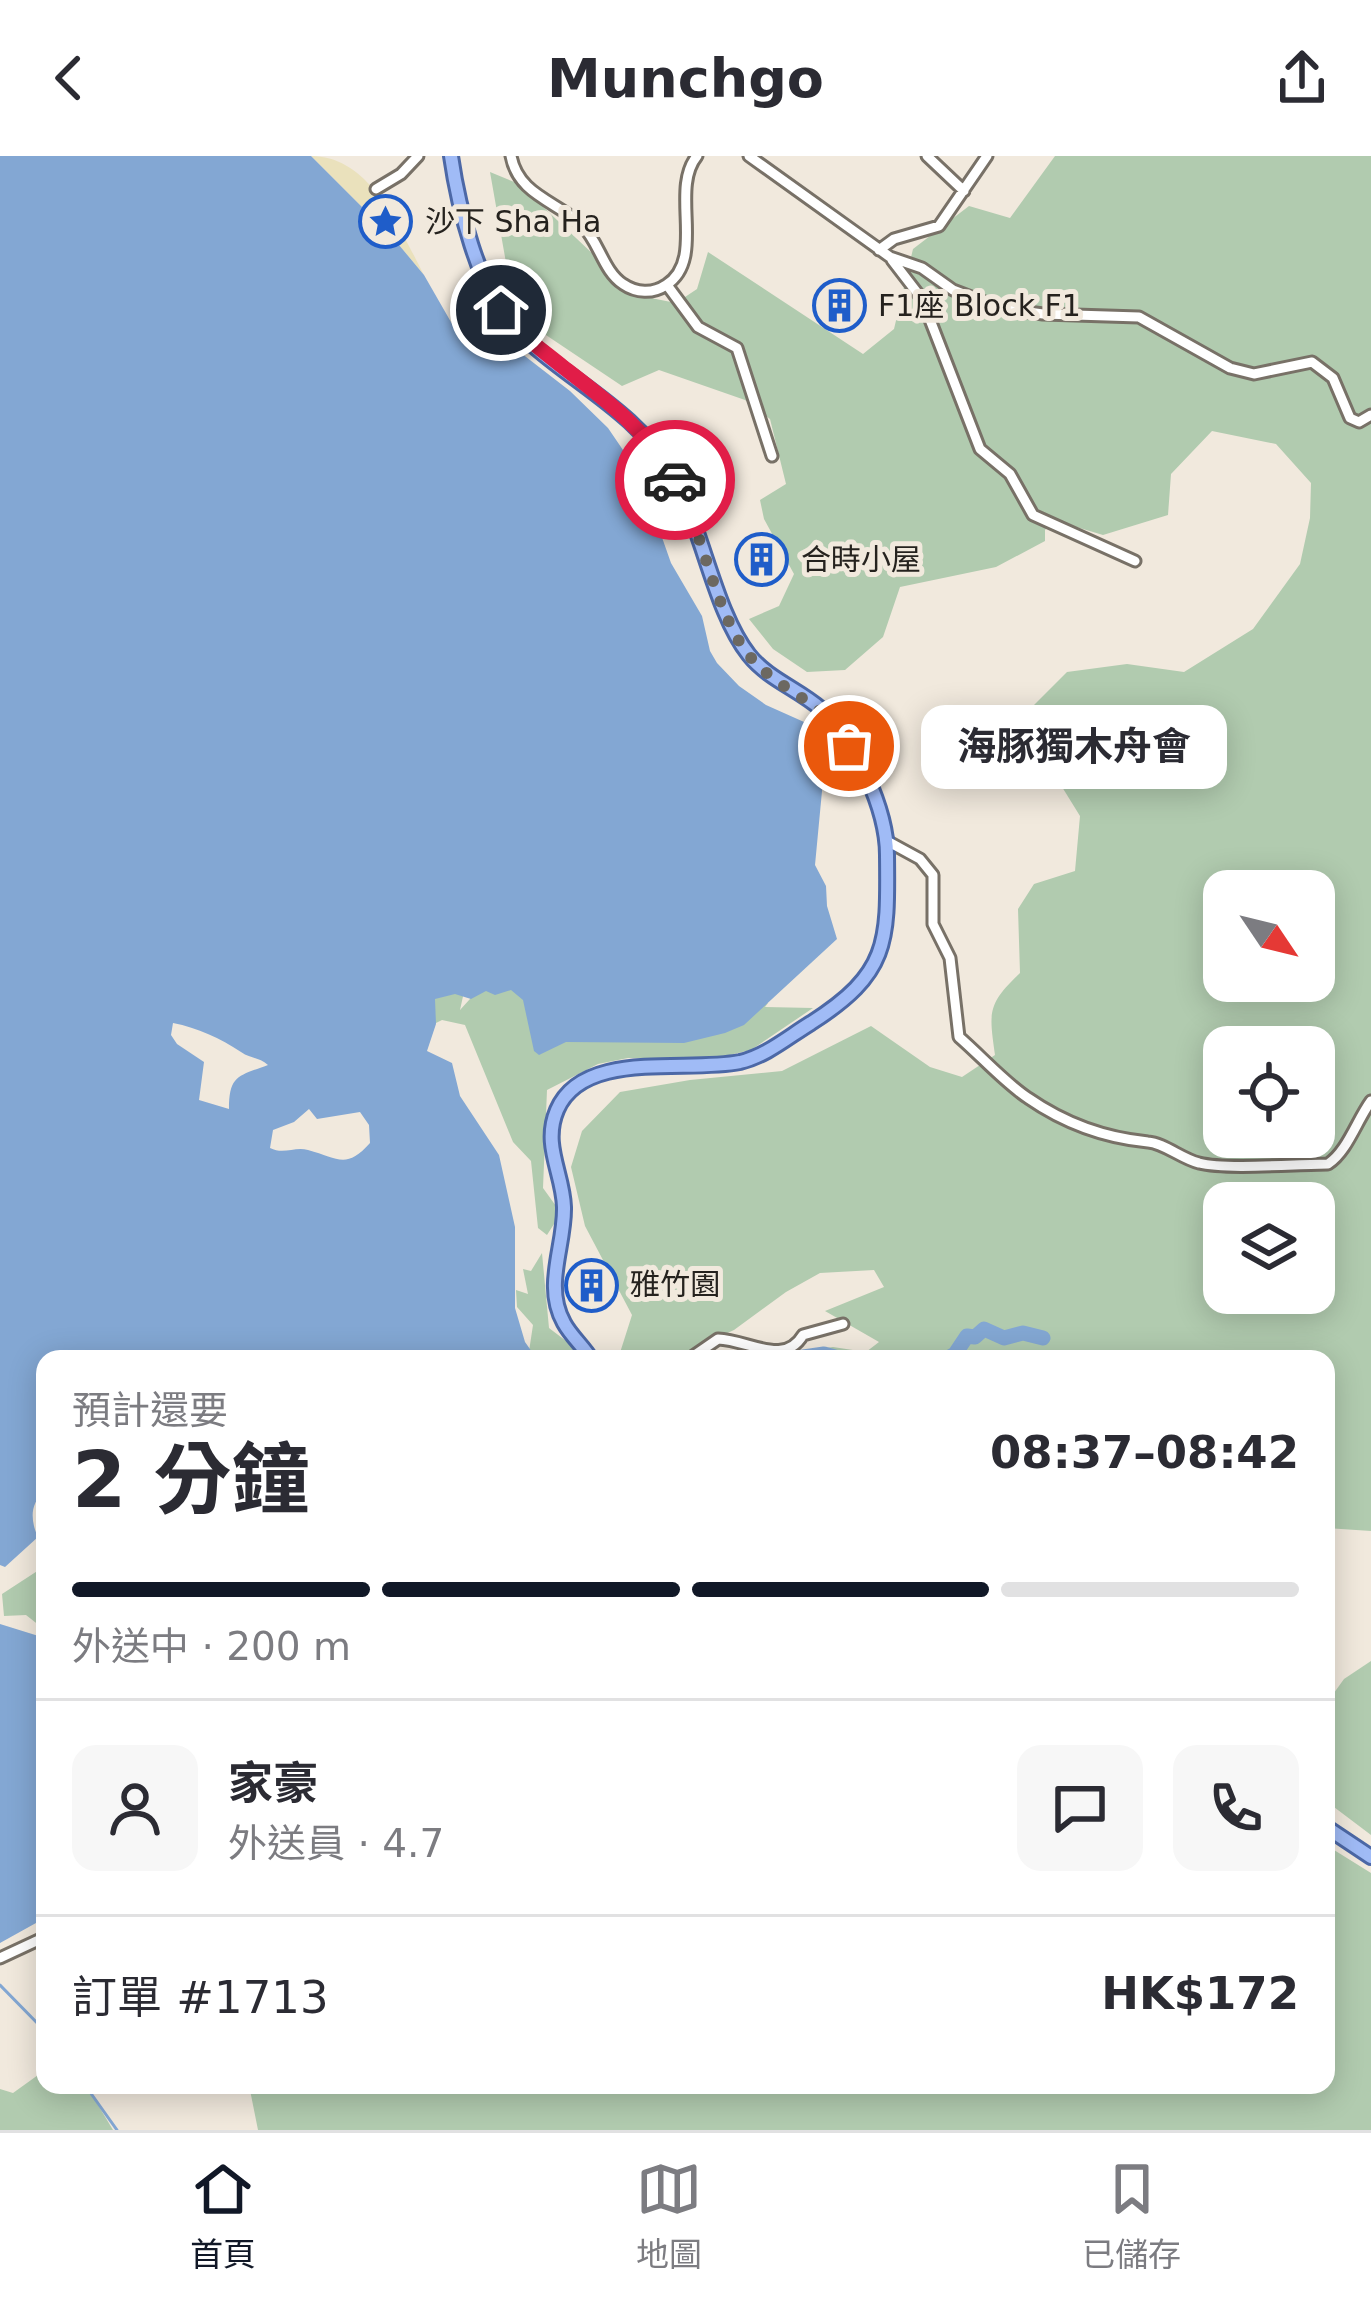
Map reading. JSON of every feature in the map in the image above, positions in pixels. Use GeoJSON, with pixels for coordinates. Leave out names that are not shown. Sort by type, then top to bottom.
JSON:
{"type":"FeatureCollection","features":[{"type":"Feature","properties":{"kind":"main road"},"geometry":{"type":"LineString","coordinates":[[452,156],[461,208],[501,310],[527,339],[623,414],[658,453],[684,496],[740,642],[764,670],[820,709],[837,727],[878,805],[887,841],[884,938],[873,968],[849,997],[756,1057],[725,1064],[596,1073],[574,1086],[559,1106],[550,1136],[564,1205],[556,1300],[566,1327],[584,1350]]}},
{"type":"Feature","properties":{"kind":"main road"},"geometry":{"type":"LineString","coordinates":[[1335,1832],[1371,1857]]}},
{"type":"Feature","properties":{"kind":"street"},"geometry":{"type":"LineString","coordinates":[[376,189],[401,174],[418,156]]}},
{"type":"Feature","properties":{"kind":"street"},"geometry":{"type":"LineString","coordinates":[[511,156],[522,183],[582,226],[619,281],[637,291],[667,285],[685,259],[688,171],[697,156]]}},
{"type":"Feature","properties":{"kind":"street"},"geometry":{"type":"LineString","coordinates":[[749,156],[879,250],[922,268],[953,290],[1000,308],[1138,317],[1230,368],[1264,374],[1299,362],[1314,363],[1336,382],[1350,418],[1359,422],[1371,415]]}},
{"type":"Feature","properties":{"kind":"street"},"geometry":{"type":"LineString","coordinates":[[926,156],[964,191]]}},
{"type":"Feature","properties":{"kind":"street"},"geometry":{"type":"LineString","coordinates":[[879,250],[894,239],[938,226],[987,156]]}},
{"type":"Feature","properties":{"kind":"street"},"geometry":{"type":"LineString","coordinates":[[890,257],[922,299],[980,448],[1010,474],[1033,515],[1136,561]]}},
{"type":"Feature","properties":{"kind":"street"},"geometry":{"type":"LineString","coordinates":[[667,285],[698,327],[737,348],[772,456]]}},
{"type":"Feature","properties":{"kind":"street"},"geometry":{"type":"LineString","coordinates":[[887,841],[920,859],[933,875],[933,924],[950,958],[959,1037],[1023,1095],[1053,1114],[1105,1136],[1152,1141],[1205,1165],[1328,1164],[1341,1154],[1348,1133],[1371,1102]]}},
{"type":"Feature","properties":{"kind":"street"},"geometry":{"type":"LineString","coordinates":[[790,1350],[802,1335],[843,1324]]}},
{"type":"Feature","properties":{"kind":"street"},"geometry":{"type":"LineString","coordinates":[[702,1350],[718,1339],[775,1350]]}},
{"type":"Feature","properties":{"kind":"street"},"geometry":{"type":"LineString","coordinates":[[0,1958],[36,1941]]}},
{"type":"Feature","properties":{"kind":"green space"},"geometry":{"type":"Polygon","coordinates":[[[1055,156],[1371,156],[1371,1531],[1335,1529],[1335,1350],[869,1350],[879,1342],[825,1311],[884,1287],[874,1270],[820,1273],[734,1330],[690,1350],[621,1350],[632,1315],[585,1226],[571,1167],[582,1131],[620,1092],[782,1071],[871,1026],[930,1067],[962,1077],[995,1055],[993,1010],[1020,973],[1018,909],[1034,884],[1075,871],[1080,816],[1020,719],[1067,672],[1127,664],[1184,672],[1253,629],[1300,564],[1310,518],[1311,483],[1276,444],[1212,431],[1171,474],[1168,515],[1103,535],[1053,520],[1045,530],[1045,541],[996,567],[900,587],[883,637],[845,670],[807,672],[773,649],[749,619],[779,606],[794,574],[764,519],[760,500],[786,484],[770,419],[745,400],[659,370],[622,386],[534,327],[511,291],[490,172],[519,184],[595,256],[626,293],[676,303],[697,289],[708,252],[863,354],[894,329],[913,249],[969,206],[1010,218],[1055,156]]]}},
{"type":"Feature","properties":{"kind":"green space"},"geometry":{"type":"Polygon","coordinates":[[[451,978],[467,978],[460,1010],[479,989],[514,982],[813,1008],[751,1050],[712,1059],[628,1058],[598,1064],[547,1090],[543,1188],[561,1213],[547,1235],[538,1228],[531,1161],[513,1142],[465,1025],[442,1020],[420,1031],[422,1001],[451,978]]]}},
{"type":"Feature","properties":{"kind":"green space"},"geometry":{"type":"Polygon","coordinates":[[[542,1253],[549,1328],[574,1350],[529,1350],[533,1325],[517,1307],[516,1290],[528,1294],[523,1269],[531,1271],[542,1253]]]}},
{"type":"Feature","properties":{"kind":"green space"},"geometry":{"type":"Polygon","coordinates":[[[36,1572],[36,1623],[26,1615],[4,1616],[2,1594],[36,1572]]]}},
{"type":"Feature","properties":{"kind":"green space"},"geometry":{"type":"Polygon","coordinates":[[[1371,1661],[1371,1835],[1335,1808],[1335,1692],[1344,1679],[1371,1661]]]}},
{"type":"Feature","properties":{"kind":"green space"},"geometry":{"type":"Polygon","coordinates":[[[1335,1851],[1371,1873],[1371,2130],[258,2130],[251,2094],[1335,2094],[1335,1851]]]}},
{"type":"Feature","properties":{"kind":"green space"},"geometry":{"type":"Polygon","coordinates":[[[36,2076],[36,2094],[91,2094],[113,2130],[0,2130],[0,2089],[13,2093],[36,2076]]]}},
{"type":"Feature","properties":{"kind":"sand","name":"沙下 Sha Ha"},"geometry":{"type":"Polygon","coordinates":[[[311,156],[332,159],[367,182],[394,218],[424,275],[394,239],[311,156]]]}},
{"type":"Feature","properties":{"kind":"water"},"geometry":{"type":"Polygon","coordinates":[[[0,156],[311,156],[424,275],[463,343],[486,326],[570,391],[608,428],[640,475],[671,563],[702,616],[717,663],[766,705],[813,726],[822,753],[818,753],[819,768],[824,770],[815,865],[826,886],[837,939],[744,1025],[684,1043],[566,1042],[539,1055],[534,1051],[523,1000],[511,990],[495,995],[486,991],[471,999],[455,994],[435,999],[436,1024],[427,1051],[452,1063],[460,1096],[499,1155],[515,1227],[515,1308],[531,1350],[36,1350],[36,1539],[5,1567],[0,1565],[0,156]],[[173,1023],[171,1035],[204,1062],[199,1100],[229,1109],[231,1089],[238,1078],[268,1065],[173,1023]],[[309,1109],[294,1122],[273,1130],[270,1148],[303,1149],[341,1160],[354,1157],[370,1143],[369,1125],[360,1112],[317,1119],[309,1109]]]}},
{"type":"Feature","properties":{"kind":"water"},"geometry":{"type":"Polygon","coordinates":[[[0,1624],[36,1635],[36,1923],[0,1943],[0,1624]]]}},
{"type":"Feature","properties":{"kind":"waterway"},"geometry":{"type":"LineString","coordinates":[[958,1350],[967,1336],[975,1337],[984,1329],[1004,1338],[1023,1333],[1043,1338]]}},
{"type":"Feature","properties":{"kind":"waterway"},"geometry":{"type":"LineString","coordinates":[[0,1985],[36,2022]]}},
{"type":"Feature","properties":{"kind":"waterway"},"geometry":{"type":"LineString","coordinates":[[91,2094],[117,2130]]}},
{"type":"Feature","properties":{"kind":"way so far"},"geometry":{"type":"LineString","coordinates":[[675,480],[743,647],[764,670],[825,712],[849,746]]}},
{"type":"Feature","properties":{"kind":"place","name":"沙下 Sha Ha"},"geometry":{"type":"Point","coordinates":[386,222]}},
{"type":"Feature","properties":{"kind":"place","name":"F1座 Block F1"},"geometry":{"type":"Point","coordinates":[839,306]}},
{"type":"Feature","properties":{"kind":"place","name":"合時小屋"},"geometry":{"type":"Point","coordinates":[762,560]}},
{"type":"Feature","properties":{"kind":"place","name":"海豚獨木舟會"},"geometry":{"type":"Point","coordinates":[849,746]}},
{"type":"Feature","properties":{"kind":"place","name":"雅竹園"},"geometry":{"type":"Point","coordinates":[591,1285]}},
{"type":"Feature","properties":{"kind":"route"},"geometry":{"type":"LineString","coordinates":[[501,310],[527,339],[623,414],[675,480]]}}]}
